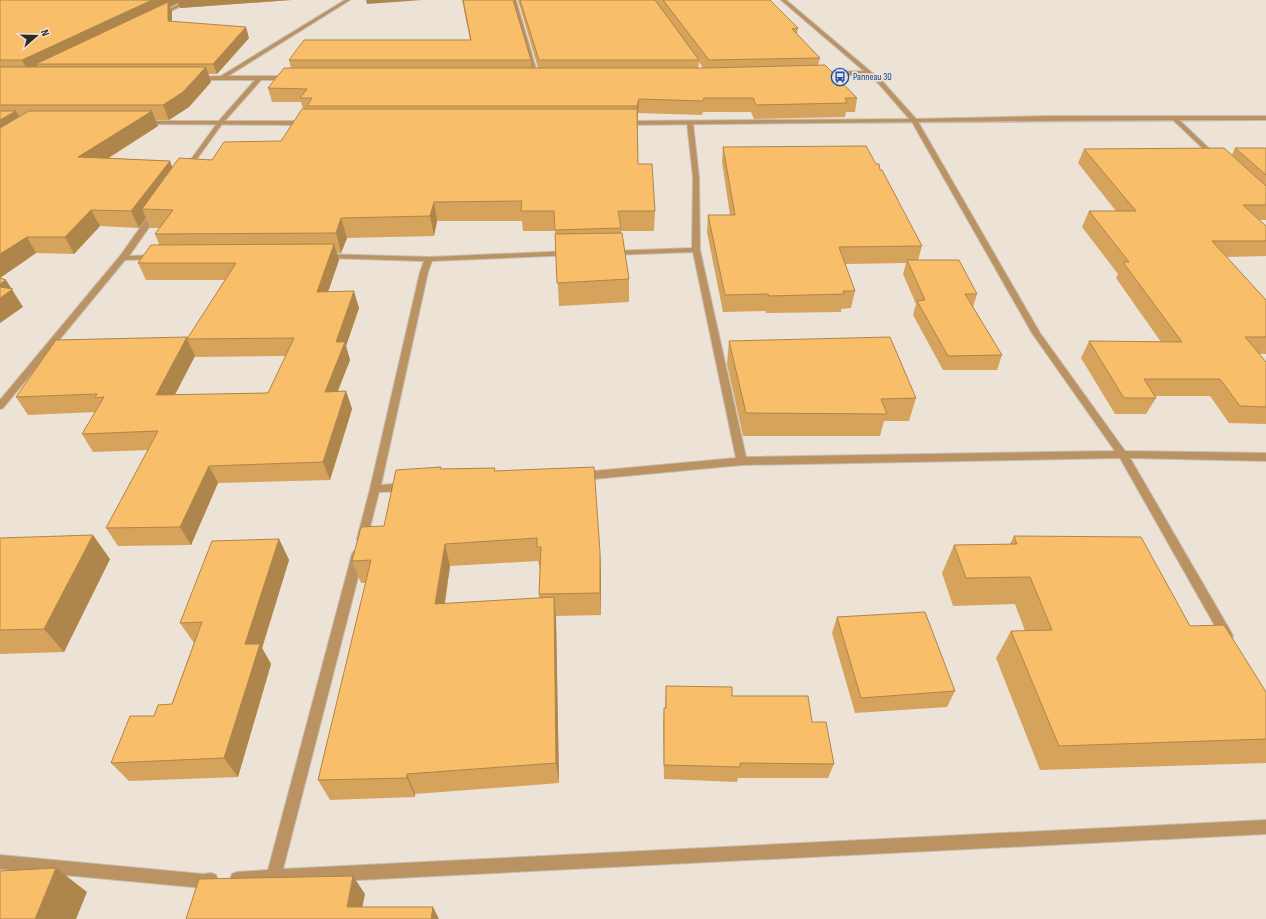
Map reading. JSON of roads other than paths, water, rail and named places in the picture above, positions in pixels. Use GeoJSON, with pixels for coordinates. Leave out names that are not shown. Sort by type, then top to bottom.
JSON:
{"type":"FeatureCollection","features":[{"type":"Feature","properties":{"kind":"street"},"geometry":{"type":"LineString","coordinates":[[156,17],[191,0]]}},
{"type":"Feature","properties":{"kind":"street"},"geometry":{"type":"LineString","coordinates":[[222,78],[348,0]]}},
{"type":"Feature","properties":{"kind":"street"},"geometry":{"type":"LineString","coordinates":[[514,0],[537,78]]}},
{"type":"Feature","properties":{"kind":"street"},"geometry":{"type":"LineString","coordinates":[[783,0],[881,83],[915,121],[1036,333],[1123,454],[1231,643]]}},
{"type":"Feature","properties":{"kind":"street"},"geometry":{"type":"LineString","coordinates":[[814,74],[869,73]]}},
{"type":"Feature","properties":{"kind":"street"},"geometry":{"type":"LineString","coordinates":[[191,78],[299,78]]}},
{"type":"Feature","properties":{"kind":"street"},"geometry":{"type":"LineString","coordinates":[[183,174],[220,123],[259,78]]}},
{"type":"Feature","properties":{"kind":"street"},"geometry":{"type":"LineString","coordinates":[[529,78],[545,78]]}},
{"type":"Feature","properties":{"kind":"street"},"geometry":{"type":"LineString","coordinates":[[619,123],[915,121],[1049,118],[1266,118]]}},
{"type":"Feature","properties":{"kind":"street"},"geometry":{"type":"LineString","coordinates":[[1174,118],[1220,161]]}},
{"type":"Feature","properties":{"kind":"street"},"geometry":{"type":"LineString","coordinates":[[140,123],[316,123]]}},
{"type":"Feature","properties":{"kind":"street"},"geometry":{"type":"LineString","coordinates":[[690,123],[696,177],[696,250],[742,461]]}},
{"type":"Feature","properties":{"kind":"street"},"geometry":{"type":"LineString","coordinates":[[0,406],[123,258],[160,206]]}},
{"type":"Feature","properties":{"kind":"street"},"geometry":{"type":"LineString","coordinates":[[604,253],[696,250]]}},
{"type":"Feature","properties":{"kind":"street"},"geometry":{"type":"LineString","coordinates":[[317,256],[429,259],[580,253]]}},
{"type":"Feature","properties":{"kind":"street"},"geometry":{"type":"LineString","coordinates":[[123,258],[161,257]]}},
{"type":"Feature","properties":{"kind":"street"},"geometry":{"type":"LineString","coordinates":[[274,876],[375,489],[424,272],[429,259]]}},
{"type":"Feature","properties":{"kind":"street"},"geometry":{"type":"LineString","coordinates":[[569,477],[742,461],[1123,454],[1266,457]]}},
{"type":"Feature","properties":{"kind":"street"},"geometry":{"type":"LineString","coordinates":[[375,489],[414,486]]}},
{"type":"Feature","properties":{"kind":"street"},"geometry":{"type":"LineString","coordinates":[[0,862],[201,887],[274,876],[1266,827]]}},
{"type":"Feature","properties":{"kind":"place","name":"Panneau 30"},"geometry":{"type":"Point","coordinates":[840,77]}}]}
